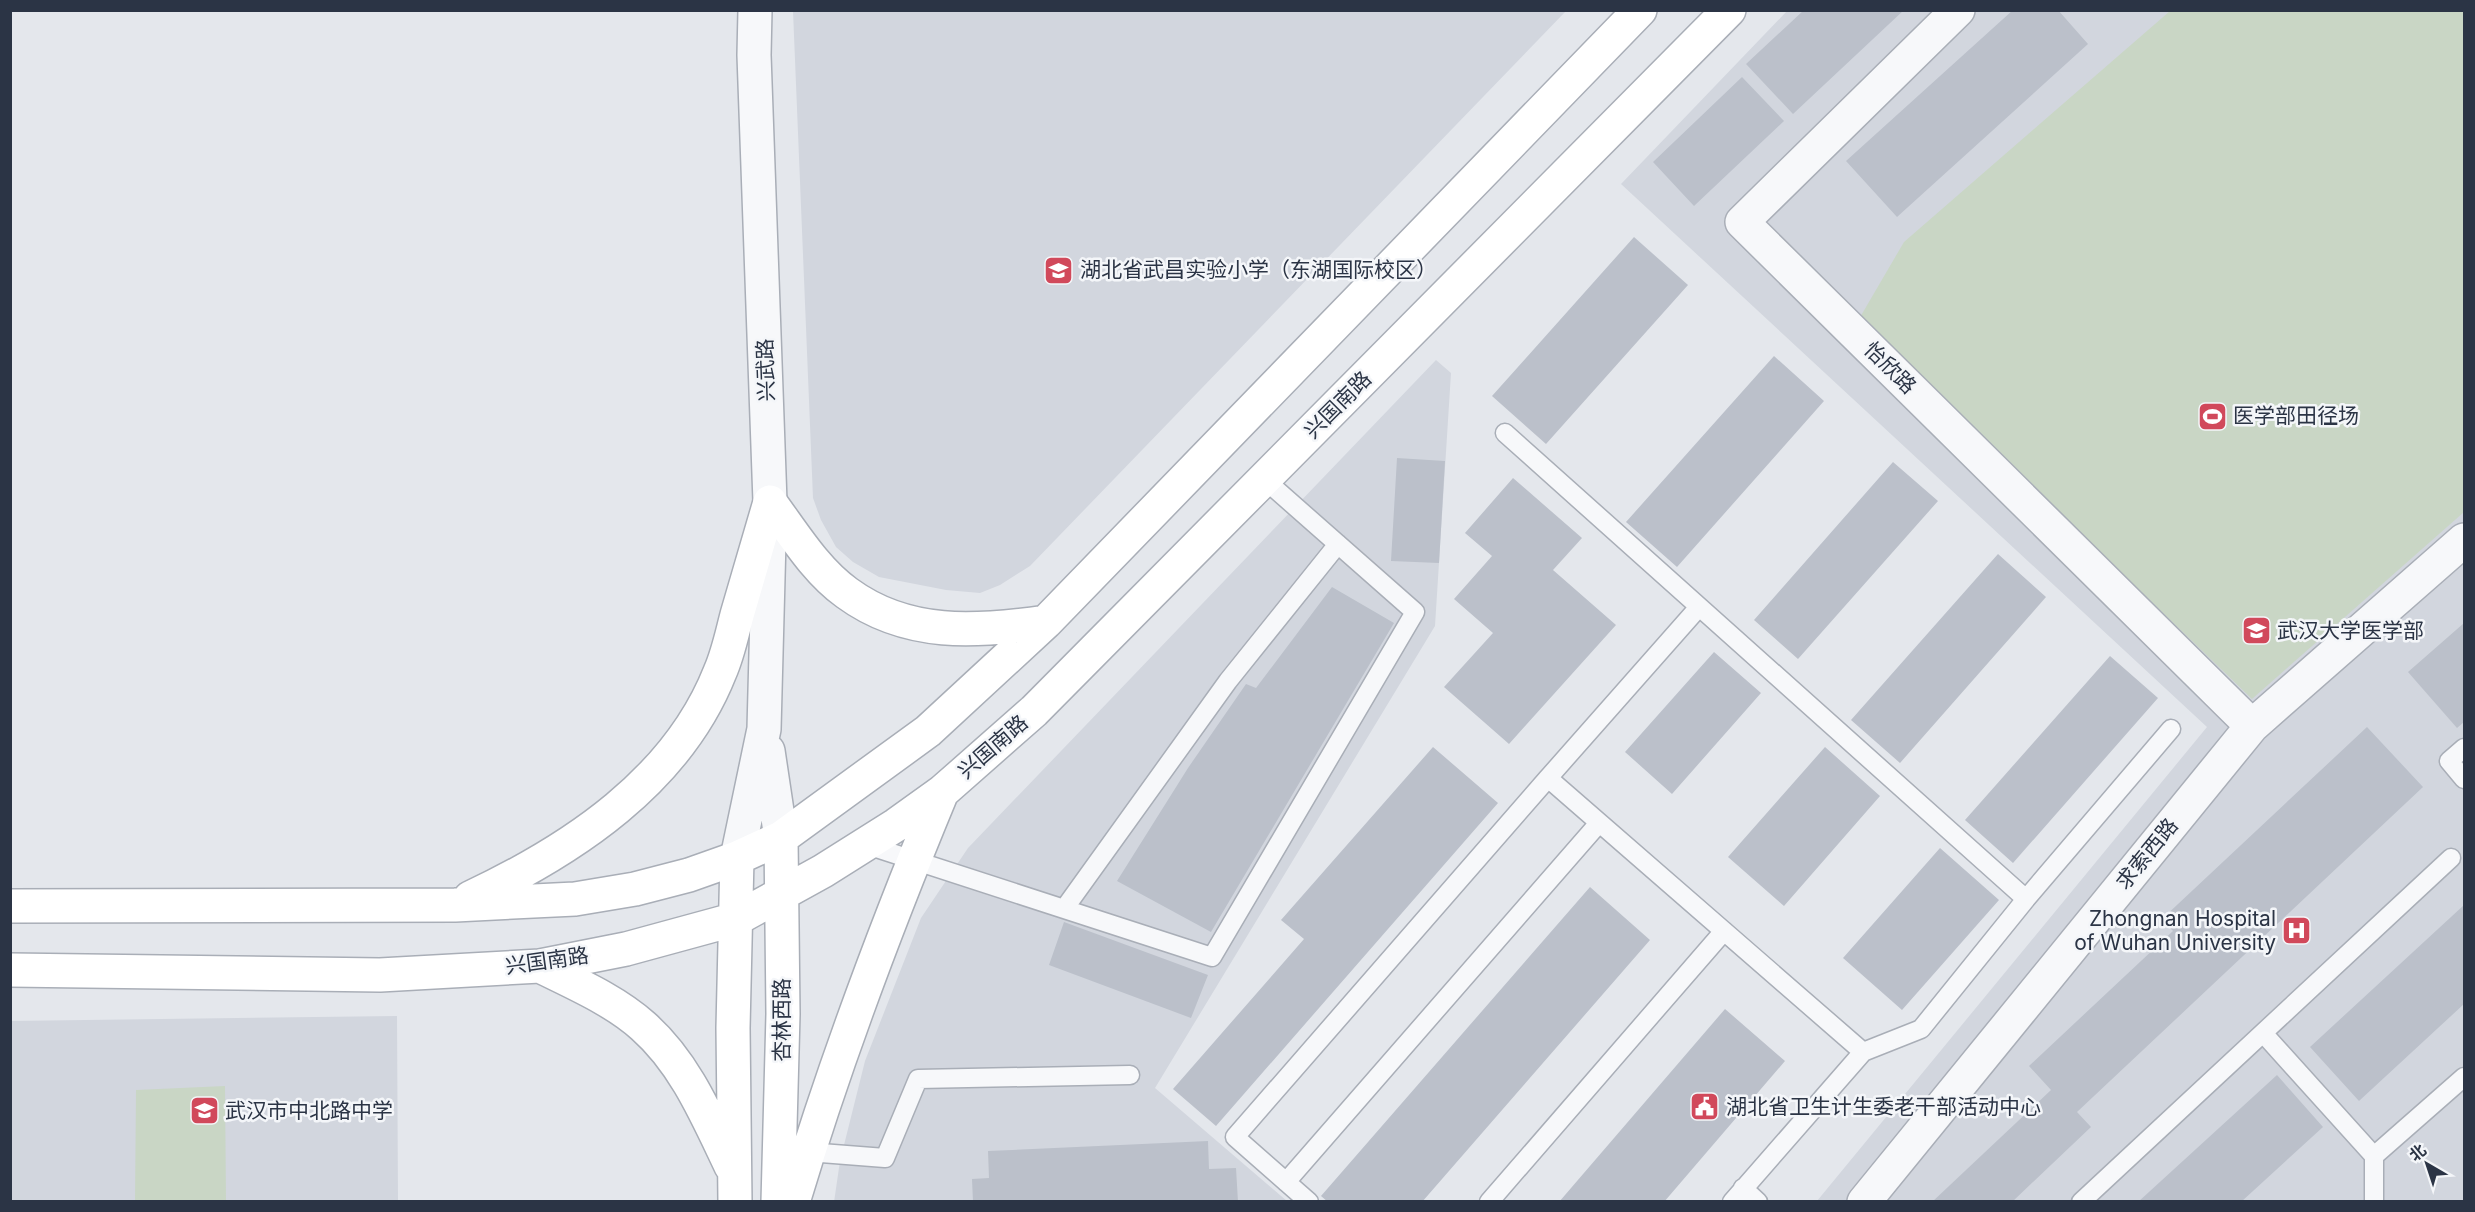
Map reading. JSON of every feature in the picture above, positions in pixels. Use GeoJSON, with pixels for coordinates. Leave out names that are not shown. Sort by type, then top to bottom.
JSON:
{"type":"FeatureCollection","features":[{"type":"Feature","properties":{"kind":"main road"},"geometry":{"type":"LineString","coordinates":[[10,906],[455,905],[575,899],[657,883],[737,858],[781,838],[928,731],[1046,622],[1641,10]]}},
{"type":"Feature","properties":{"kind":"main road","name":"兴国南路"},"geometry":{"type":"LineString","coordinates":[[10,970],[380,975],[540,966],[626,949],[736,919],[780,896],[867,844],[942,792],[1034,711],[1729,10]]}},
{"type":"Feature","properties":{"kind":"main road"},"geometry":{"type":"LineString","coordinates":[[770,502],[803,548],[845,592],[894,620],[917,625],[992,630],[1046,622]]}},
{"type":"Feature","properties":{"kind":"main road"},"geometry":{"type":"LineString","coordinates":[[455,905],[521,874],[574,840],[615,810],[649,779],[675,750],[702,712],[721,671],[770,502]]}},
{"type":"Feature","properties":{"kind":"main road"},"geometry":{"type":"LineString","coordinates":[[793,1202],[820,1110],[858,1003],[942,792]]}},
{"type":"Feature","properties":{"kind":"main road","name":"杏林西路"},"geometry":{"type":"LineString","coordinates":[[778,1202],[783,1014],[781,838]]}},
{"type":"Feature","properties":{"kind":"main road"},"geometry":{"type":"LineString","coordinates":[[735,1188],[733,1028],[737,858]]}},
{"type":"Feature","properties":{"kind":"main road"},"geometry":{"type":"LineString","coordinates":[[540,966],[595,994],[643,1026],[682,1070],[700,1100],[735,1188]]}},
{"type":"Feature","properties":{"kind":"street","name":"兴武路"},"geometry":{"type":"LineString","coordinates":[[737,858],[764,729],[770,502],[754,67],[755,10]]}},
{"type":"Feature","properties":{"kind":"street","name":"怡欣路"},"geometry":{"type":"LineString","coordinates":[[1958,10],[1742,222],[2252,726]]}},
{"type":"Feature","properties":{"kind":"street","name":"求索西路"},"geometry":{"type":"LineString","coordinates":[[1864,1202],[2252,726],[2464,540]]}},
{"type":"Feature","properties":{"kind":"street","name":"兴武路"},"geometry":{"type":"LineString","coordinates":[[764,729],[781,838]]}},
{"type":"Feature","properties":{"kind":"lane"},"geometry":{"type":"LineString","coordinates":[[1504,433],[2026,899]]}},
{"type":"Feature","properties":{"kind":"lane"},"geometry":{"type":"LineString","coordinates":[[867,844],[1212,957],[1415,612],[1264,479]]}},
{"type":"Feature","properties":{"kind":"lane"},"geometry":{"type":"LineString","coordinates":[[1064,909],[1228,681],[1338,544]]}},
{"type":"Feature","properties":{"kind":"lane"},"geometry":{"type":"LineString","coordinates":[[1309,1202],[1235,1137],[1699,607]]}},
{"type":"Feature","properties":{"kind":"lane"},"geometry":{"type":"LineString","coordinates":[[1758,1202],[1737,1195],[1863,1052],[1921,1029],[2026,899],[2171,729]]}},
{"type":"Feature","properties":{"kind":"lane"},"geometry":{"type":"LineString","coordinates":[[2464,748],[2449,762],[2464,779]]}},
{"type":"Feature","properties":{"kind":"lane"},"geometry":{"type":"LineString","coordinates":[[1548,778],[1863,1052]]}},
{"type":"Feature","properties":{"kind":"lane"},"geometry":{"type":"LineString","coordinates":[[1286,1182],[1599,823]]}},
{"type":"Feature","properties":{"kind":"lane"},"geometry":{"type":"LineString","coordinates":[[2080,1202],[2451,858]]}},
{"type":"Feature","properties":{"kind":"lane"},"geometry":{"type":"LineString","coordinates":[[1489,1202],[1724,931]]}},
{"type":"Feature","properties":{"kind":"lane"},"geometry":{"type":"LineString","coordinates":[[2263,1033],[2374,1156],[2374,1202]]}},
{"type":"Feature","properties":{"kind":"lane"},"geometry":{"type":"LineString","coordinates":[[808,1152],[885,1158],[918,1079],[1130,1076]]}},
{"type":"Feature","properties":{"kind":"lane"},"geometry":{"type":"LineString","coordinates":[[2374,1156],[2464,1077]]}},
{"type":"Feature","properties":{"kind":"shaded area","name":"湖北省武昌实验小学（东湖国际校区）"},"geometry":{"type":"Polygon","coordinates":[[[793,10],[1566,11],[1030,566],[1000,585],[980,593],[946,590],[879,577],[853,562],[836,547],[821,520],[813,498],[793,10]]]}},
{"type":"Feature","properties":{"kind":"shaded area","name":"武汉大学医学部"},"geometry":{"type":"Polygon","coordinates":[[[1787,11],[2464,11],[2464,1201],[1817,1201],[2207,727],[1621,184],[1787,11]]]}},
{"type":"Feature","properties":{"kind":"shaded area"},"geometry":{"type":"Polygon","coordinates":[[[1436,360],[1451,373],[1435,626],[1155,1088],[1287,1201],[834,1202],[840,1161],[865,1061],[921,918],[968,848],[1436,360]]]}},
{"type":"Feature","properties":{"kind":"shaded area","name":"武汉市中北路中学"},"geometry":{"type":"Polygon","coordinates":[[[397,1016],[398,1201],[11,1201],[10,1021],[397,1016]]]}},
{"type":"Feature","properties":{"kind":"green space","name":"医学部田径场"},"geometry":{"type":"Polygon","coordinates":[[[2170,11],[2464,11],[2464,512],[2252,699],[1859,319],[1904,242],[2170,11]]]}},
{"type":"Feature","properties":{"kind":"green space"},"geometry":{"type":"Polygon","coordinates":[[[225,1086],[226,1201],[135,1201],[136,1090],[225,1086]]]}},
{"type":"Feature","properties":{"kind":"building"},"geometry":{"type":"Polygon","coordinates":[[[1804,10],[1904,10],[1793,114],[1746,64],[1804,10]]]}},
{"type":"Feature","properties":{"kind":"building"},"geometry":{"type":"Polygon","coordinates":[[[2013,10],[2058,10],[2088,44],[1897,217],[1846,161],[2013,10]]]}},
{"type":"Feature","properties":{"kind":"building"},"geometry":{"type":"Polygon","coordinates":[[[1742,77],[1784,121],[1694,206],[1653,162],[1742,77]]]}},
{"type":"Feature","properties":{"kind":"building"},"geometry":{"type":"Polygon","coordinates":[[[1634,237],[1688,285],[1546,444],[1492,396],[1634,237]]]}},
{"type":"Feature","properties":{"kind":"building"},"geometry":{"type":"Polygon","coordinates":[[[1774,356],[1824,401],[1677,567],[1626,522],[1774,356]]]}},
{"type":"Feature","properties":{"kind":"building"},"geometry":{"type":"Polygon","coordinates":[[[1397,458],[1445,461],[1439,563],[1391,561],[1397,458]]]}},
{"type":"Feature","properties":{"kind":"building"},"geometry":{"type":"Polygon","coordinates":[[[1893,462],[1938,501],[1798,659],[1754,620],[1893,462]]]}},
{"type":"Feature","properties":{"kind":"building"},"geometry":{"type":"Polygon","coordinates":[[[1513,478],[1582,538],[1553,570],[1616,625],[1509,744],[1444,687],[1493,633],[1454,599],[1492,556],[1465,533],[1513,478]]]}},
{"type":"Feature","properties":{"kind":"building"},"geometry":{"type":"Polygon","coordinates":[[[1998,554],[2046,597],[1900,763],[1851,720],[1998,554]]]}},
{"type":"Feature","properties":{"kind":"building"},"geometry":{"type":"Polygon","coordinates":[[[1332,587],[1394,623],[1211,932],[1117,881],[1188,768],[1246,684],[1256,688],[1332,587]]]}},
{"type":"Feature","properties":{"kind":"building"},"geometry":{"type":"Polygon","coordinates":[[[2464,623],[2464,722],[2457,728],[2408,672],[2464,623]]]}},
{"type":"Feature","properties":{"kind":"building"},"geometry":{"type":"Polygon","coordinates":[[[1714,652],[1761,693],[1672,794],[1625,752],[1714,652]]]}},
{"type":"Feature","properties":{"kind":"building"},"geometry":{"type":"Polygon","coordinates":[[[2110,656],[2158,698],[2013,863],[1965,820],[2110,656]]]}},
{"type":"Feature","properties":{"kind":"building"},"geometry":{"type":"Polygon","coordinates":[[[2367,727],[2423,787],[2077,1112],[2091,1127],[2012,1202],[1932,1202],[2051,1090],[2029,1066],[2173,931],[2162,919],[2367,727]]]}},
{"type":"Feature","properties":{"kind":"building"},"geometry":{"type":"Polygon","coordinates":[[[1433,747],[1498,803],[1216,1126],[1173,1089],[1304,939],[1281,920],[1433,747]]]}},
{"type":"Feature","properties":{"kind":"building"},"geometry":{"type":"Polygon","coordinates":[[[1825,747],[1880,796],[1784,906],[1728,857],[1825,747]]]}},
{"type":"Feature","properties":{"kind":"building"},"geometry":{"type":"Polygon","coordinates":[[[1940,848],[1999,900],[1902,1010],[1843,958],[1940,848]]]}},
{"type":"Feature","properties":{"kind":"building"},"geometry":{"type":"Polygon","coordinates":[[[1590,887],[1650,940],[1422,1202],[1328,1202],[1321,1196],[1590,887]]]}},
{"type":"Feature","properties":{"kind":"building"},"geometry":{"type":"Polygon","coordinates":[[[2464,905],[2464,1004],[2359,1101],[2310,1047],[2464,905]]]}},
{"type":"Feature","properties":{"kind":"building"},"geometry":{"type":"Polygon","coordinates":[[[1064,922],[1208,975],[1191,1018],[1049,965],[1064,922]]]}},
{"type":"Feature","properties":{"kind":"building"},"geometry":{"type":"Polygon","coordinates":[[[1725,1009],[1785,1061],[1664,1202],[1559,1202],[1725,1009]]]}},
{"type":"Feature","properties":{"kind":"building"},"geometry":{"type":"Polygon","coordinates":[[[2277,1075],[2323,1127],[2241,1202],[2138,1202],[2277,1075]]]}},
{"type":"Feature","properties":{"kind":"building"},"geometry":{"type":"Polygon","coordinates":[[[1208,1141],[1209,1169],[1236,1168],[1238,1202],[973,1202],[972,1179],[989,1178],[988,1151],[1208,1141]]]}},
{"type":"Feature","properties":{"kind":"place","name":"湖北省武昌实验小学（东湖国际校区）"},"geometry":{"type":"Point","coordinates":[1059,270]}},
{"type":"Feature","properties":{"kind":"place","name":"医学部田径场"},"geometry":{"type":"Point","coordinates":[2212,416]}},
{"type":"Feature","properties":{"kind":"place","name":"武汉大学医学部"},"geometry":{"type":"Point","coordinates":[2256,631]}},
{"type":"Feature","properties":{"kind":"place","name":"Zhongnan Hospital of Wuhan University"},"geometry":{"type":"Point","coordinates":[2297,931]}},
{"type":"Feature","properties":{"kind":"place","name":"湖北省卫生计生委老干部活动中心"},"geometry":{"type":"Point","coordinates":[1705,1107]}},
{"type":"Feature","properties":{"kind":"place","name":"武汉市中北路中学"},"geometry":{"type":"Point","coordinates":[204,1111]}}]}
